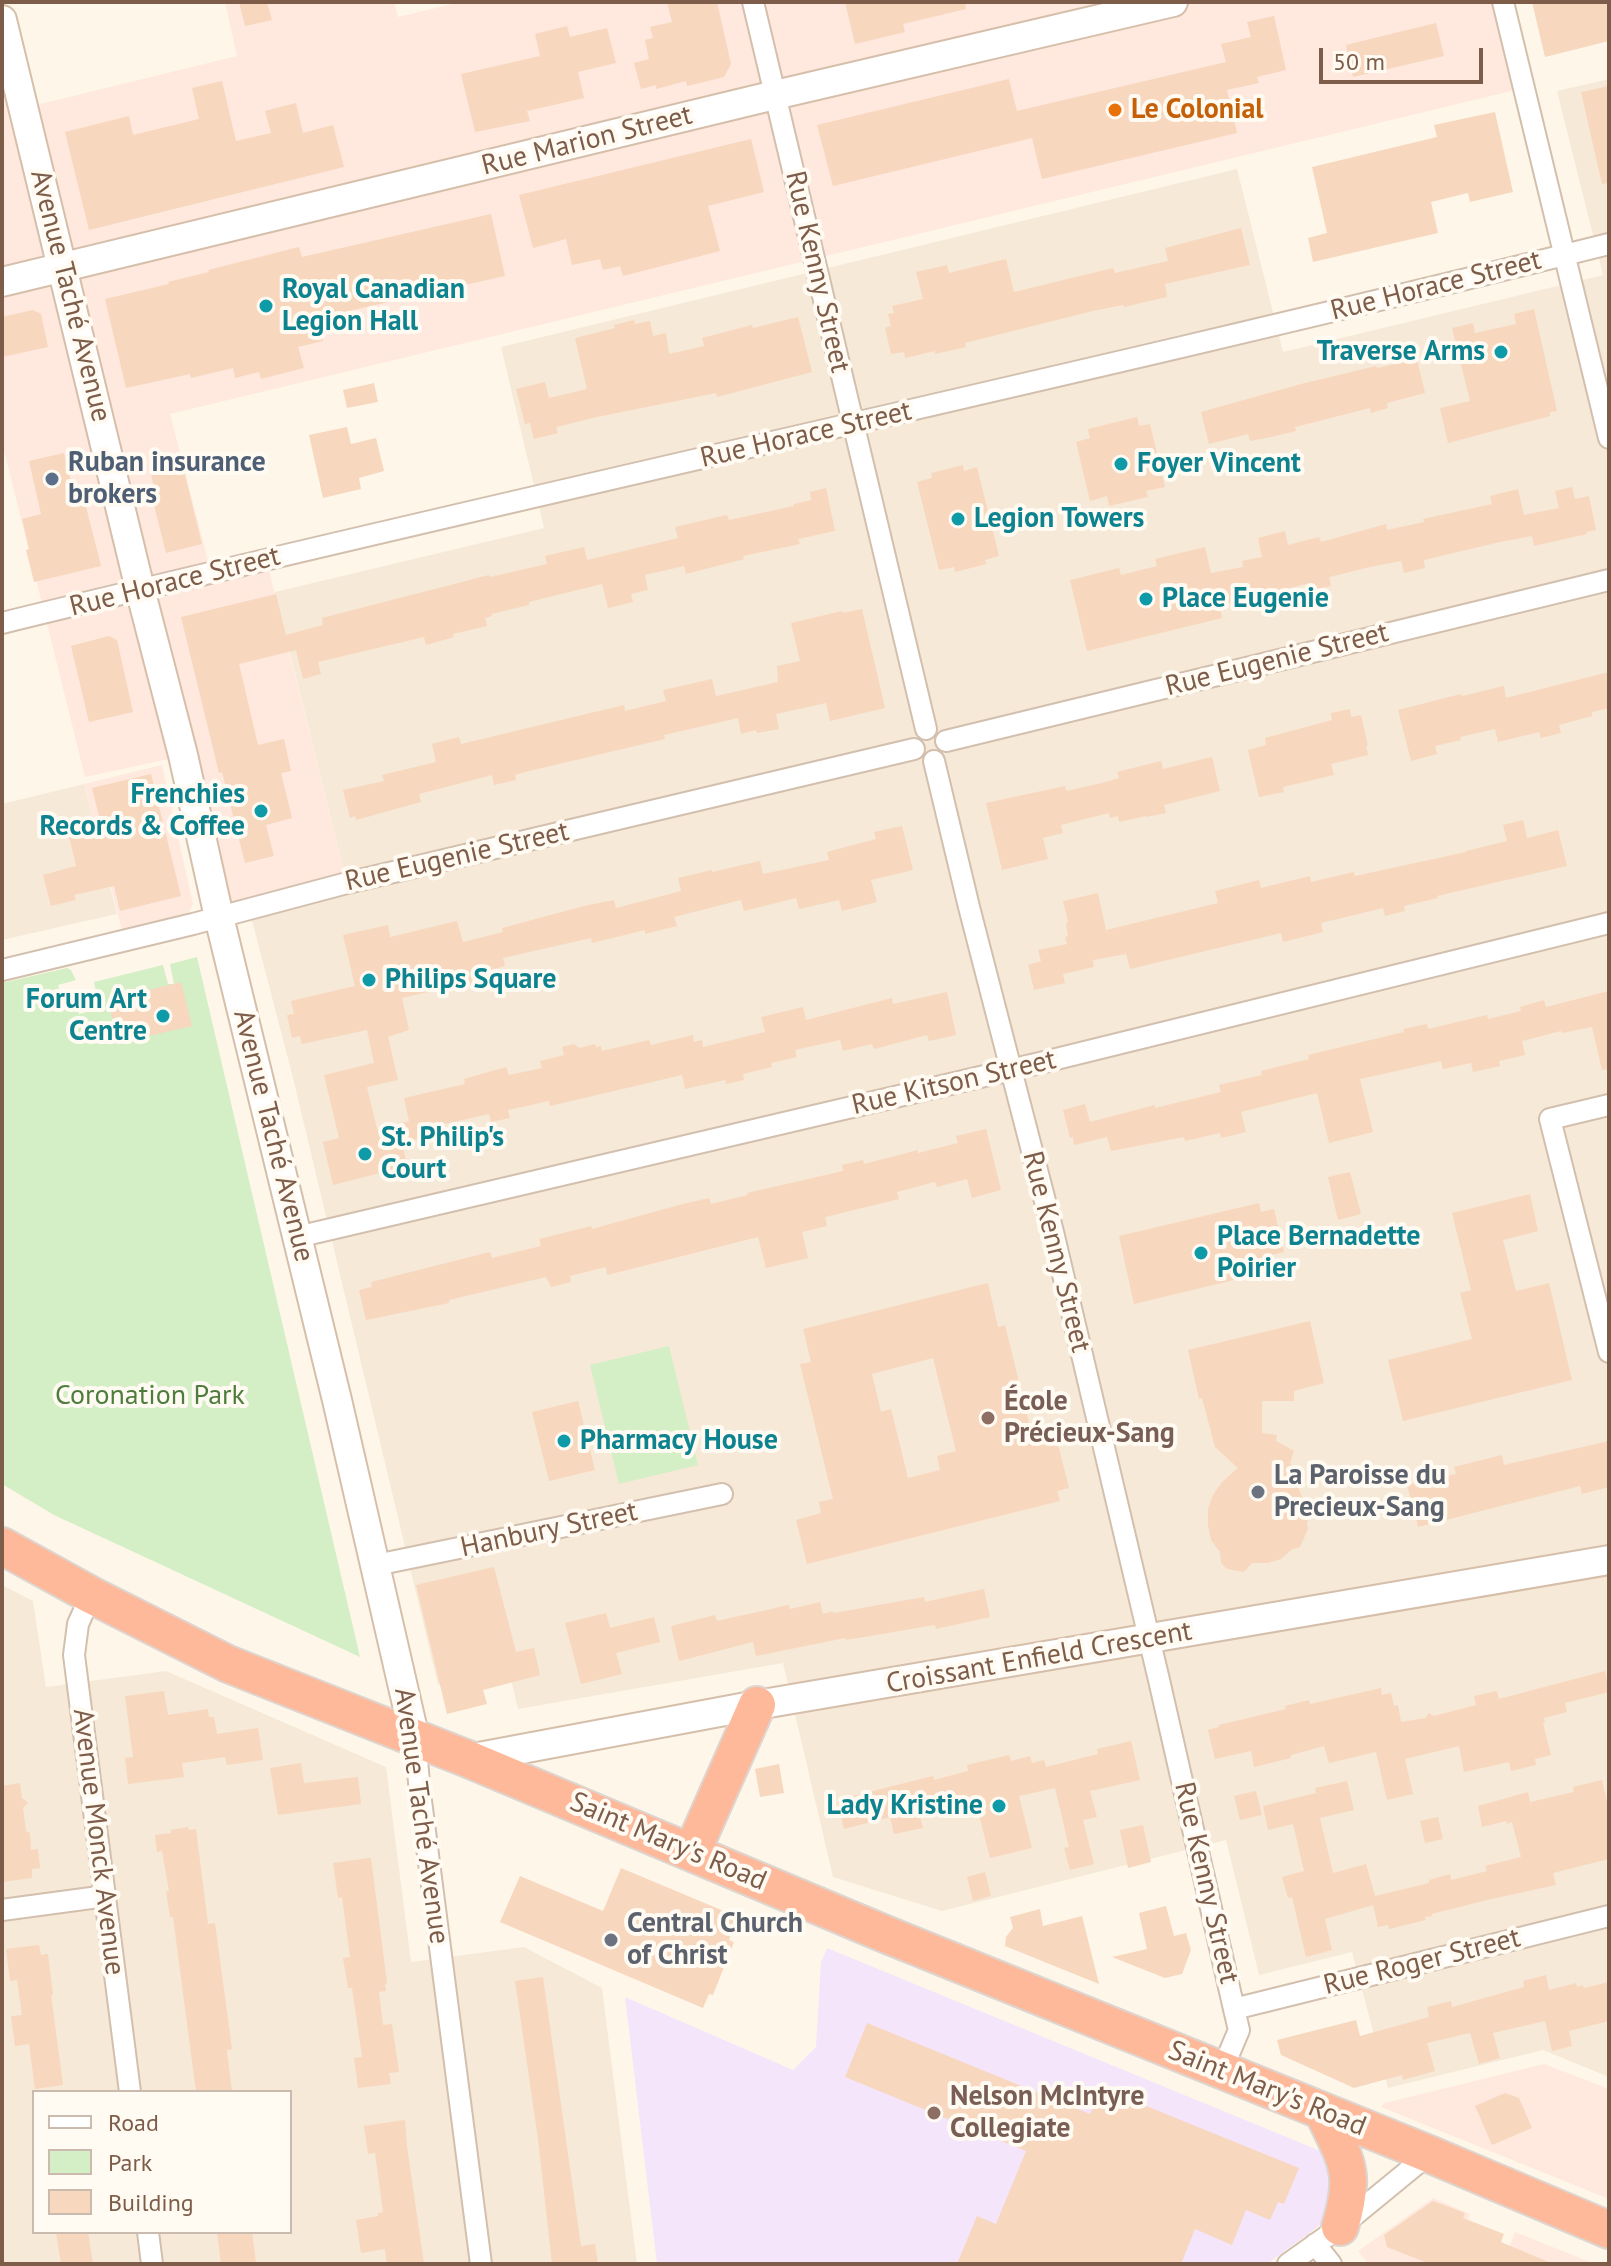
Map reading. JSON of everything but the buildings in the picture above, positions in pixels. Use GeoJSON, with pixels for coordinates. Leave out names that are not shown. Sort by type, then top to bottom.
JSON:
{"type":"FeatureCollection","features":[{"type":"Feature","properties":{"kind":"highway","name":"Saint Mary's Road"},"geometry":{"type":"LineString","coordinates":[[2,1546],[228,1664],[468,1759],[900,1940],[1609,2230]]}},
{"type":"Feature","properties":{"kind":"highway"},"geometry":{"type":"LineString","coordinates":[[692,1852],[757,1705]]}},
{"type":"Feature","properties":{"kind":"highway"},"geometry":{"type":"LineString","coordinates":[[1323,2112],[1344,2156],[1349,2177],[1347,2202],[1327,2236]]}},
{"type":"Feature","properties":{"kind":"street","name":"Rue Kenny Street"},"geometry":{"type":"LineString","coordinates":[[753,2],[926,729]]}},
{"type":"Feature","properties":{"kind":"street","name":"Rue Marion Street"},"geometry":{"type":"LineString","coordinates":[[2,282],[1173,2]]}},
{"type":"Feature","properties":{"kind":"street"},"geometry":{"type":"LineString","coordinates":[[1503,2],[1609,438]]}},
{"type":"Feature","properties":{"kind":"street","name":"Avenue Taché Avenue"},"geometry":{"type":"LineString","coordinates":[[2,20],[10,85],[63,267],[183,755],[415,1739],[421,1806],[481,2264]]}},
{"type":"Feature","properties":{"kind":"street","name":"Rue Horace Street"},"geometry":{"type":"LineString","coordinates":[[2,623],[995,392],[1609,244]]}},
{"type":"Feature","properties":{"kind":"street","name":"Rue Eugenie Street"},"geometry":{"type":"LineString","coordinates":[[946,741],[1609,580]]}},
{"type":"Feature","properties":{"kind":"street"},"geometry":{"type":"LineString","coordinates":[[926,729],[937,730],[946,741],[945,752],[934,761],[923,760],[914,749],[915,738],[926,729]]}},
{"type":"Feature","properties":{"kind":"street","name":"Rue Eugenie Street"},"geometry":{"type":"LineString","coordinates":[[2,970],[363,879],[914,749]]}},
{"type":"Feature","properties":{"kind":"street","name":"Rue Kenny Street"},"geometry":{"type":"LineString","coordinates":[[934,761],[1053,1232],[1239,2030],[1222,2070]]}},
{"type":"Feature","properties":{"kind":"street","name":"Rue Kitson Street"},"geometry":{"type":"LineString","coordinates":[[297,1237],[1010,1069],[1609,923]]}},
{"type":"Feature","properties":{"kind":"street"},"geometry":{"type":"LineString","coordinates":[[1609,1105],[1550,1119],[1609,1352]]}},
{"type":"Feature","properties":{"kind":"street","name":"Hanbury Street"},"geometry":{"type":"LineString","coordinates":[[376,1565],[722,1494]]}},
{"type":"Feature","properties":{"kind":"street","name":"Croissant Enfield Crescent"},"geometry":{"type":"LineString","coordinates":[[468,1759],[757,1705],[1601,1560]]}},
{"type":"Feature","properties":{"kind":"street","name":"Avenue Monck Avenue"},"geometry":{"type":"LineString","coordinates":[[91,1595],[78,1624],[74,1655],[130,2090]]}},
{"type":"Feature","properties":{"kind":"street"},"geometry":{"type":"LineString","coordinates":[[2,1910],[106,1896]]}},
{"type":"Feature","properties":{"kind":"street","name":"Rue Roger Street"},"geometry":{"type":"LineString","coordinates":[[1234,2009],[1609,1916]]}},
{"type":"Feature","properties":{"kind":"street"},"geometry":{"type":"LineString","coordinates":[[1288,2264],[1429,2154]]}},
{"type":"Feature","properties":{"kind":"street"},"geometry":{"type":"LineString","coordinates":[[148,2234],[152,2264]]}},
{"type":"Feature","properties":{"kind":"street"},"geometry":{"type":"LineString","coordinates":[[1327,2236],[1331,2264]]}},
{"type":"Feature","properties":{"kind":"shaded area"},"geometry":{"type":"Polygon","coordinates":[[[225,2],[394,2],[398,17],[461,2],[1503,2],[1524,88],[170,414],[211,572],[266,559],[347,883],[219,917],[183,756],[85,777],[5,454],[2,455],[2,87],[18,83],[24,108],[237,56],[225,2]]]}},
{"type":"Feature","properties":{"kind":"shaded area"},"geometry":{"type":"Polygon","coordinates":[[[1609,79],[1609,2077],[1543,2050],[1388,2088],[1352,1952],[1259,1975],[1226,1840],[942,1911],[833,1877],[783,1663],[518,1709],[508,1667],[438,1685],[293,1078],[249,909],[347,883],[275,592],[544,528],[501,347],[1237,169],[1283,352],[1603,275],[1557,91],[1609,79]]]}},
{"type":"Feature","properties":{"kind":"shaded area"},"geometry":{"type":"Polygon","coordinates":[[[162,765],[193,904],[184,915],[122,930],[84,784],[162,765]]]}},
{"type":"Feature","properties":{"kind":"shaded area"},"geometry":{"type":"Polygon","coordinates":[[[84,784],[117,914],[2,940],[2,804],[84,784]]]}},
{"type":"Feature","properties":{"kind":"shaded area"},"geometry":{"type":"Polygon","coordinates":[[[2,1585],[33,1601],[46,1687],[166,1671],[386,1767],[411,1962],[524,1947],[602,1988],[637,2264],[2,2264],[2,1585]]]}},
{"type":"Feature","properties":{"kind":"shaded area","name":"Nelson McIntyre Collegiate"},"geometry":{"type":"Polygon","coordinates":[[[827,1948],[1335,2157],[1335,2214],[1267,2264],[657,2264],[625,1997],[793,2070],[816,2047],[821,1962],[827,1948]]]}},
{"type":"Feature","properties":{"kind":"shaded area"},"geometry":{"type":"Polygon","coordinates":[[[1544,2064],[1609,2089],[1609,2199],[1381,2107],[1385,2103],[1544,2064]]]}},
{"type":"Feature","properties":{"kind":"shaded area"},"geometry":{"type":"Polygon","coordinates":[[[1433,2198],[1470,2214],[1451,2264],[1369,2264],[1358,2251],[1433,2198]]]}},
{"type":"Feature","properties":{"kind":"shaded area"},"geometry":{"type":"Polygon","coordinates":[[[1515,2232],[1595,2264],[1503,2264],[1515,2232]]]}},
{"type":"Feature","properties":{"kind":"green space","name":"Coronation Park"},"geometry":{"type":"Polygon","coordinates":[[[197,957],[360,1657],[54,1515],[2,1484],[2,983],[67,968],[76,980],[58,985],[62,1000],[75,997],[79,1014],[99,1009],[94,982],[163,965],[168,984],[174,984],[170,964],[197,957]]]}},
{"type":"Feature","properties":{"kind":"green space"},"geometry":{"type":"Polygon","coordinates":[[[669,1346],[698,1465],[619,1484],[590,1365],[669,1346]]]}},
{"type":"Feature","properties":{"kind":"place","name":"Le Colonial"},"geometry":{"type":"Point","coordinates":[1115,110]}},
{"type":"Feature","properties":{"kind":"place","name":"Royal Canadian Legion Hall"},"geometry":{"type":"Point","coordinates":[266,306]}},
{"type":"Feature","properties":{"kind":"place","name":"Traverse Arms"},"geometry":{"type":"Point","coordinates":[1501,352]}},
{"type":"Feature","properties":{"kind":"place","name":"Foyer Vincent"},"geometry":{"type":"Point","coordinates":[1121,464]}},
{"type":"Feature","properties":{"kind":"place","name":"Ruban insurance brokers"},"geometry":{"type":"Point","coordinates":[52,479]}},
{"type":"Feature","properties":{"kind":"place","name":"Legion Towers"},"geometry":{"type":"Point","coordinates":[958,519]}},
{"type":"Feature","properties":{"kind":"place","name":"Place Eugenie"},"geometry":{"type":"Point","coordinates":[1146,599]}},
{"type":"Feature","properties":{"kind":"place","name":"Frenchies Records & Coffee"},"geometry":{"type":"Point","coordinates":[261,811]}},
{"type":"Feature","properties":{"kind":"place","name":"Philips Square"},"geometry":{"type":"Point","coordinates":[369,980]}},
{"type":"Feature","properties":{"kind":"place","name":"Forum Art Centre"},"geometry":{"type":"Point","coordinates":[163,1016]}},
{"type":"Feature","properties":{"kind":"place","name":"St. Philip's Court"},"geometry":{"type":"Point","coordinates":[365,1154]}},
{"type":"Feature","properties":{"kind":"place","name":"Place Bernadette Poirier"},"geometry":{"type":"Point","coordinates":[1201,1253]}},
{"type":"Feature","properties":{"kind":"place","name":"École Précieux-Sang"},"geometry":{"type":"Point","coordinates":[988,1418]}},
{"type":"Feature","properties":{"kind":"place","name":"Pharmacy House"},"geometry":{"type":"Point","coordinates":[564,1441]}},
{"type":"Feature","properties":{"kind":"place","name":"La Paroisse du Precieux-Sang"},"geometry":{"type":"Point","coordinates":[1258,1492]}},
{"type":"Feature","properties":{"kind":"place","name":"Lady Kristine"},"geometry":{"type":"Point","coordinates":[999,1806]}},
{"type":"Feature","properties":{"kind":"place","name":"Central Church of Christ"},"geometry":{"type":"Point","coordinates":[611,1940]}},
{"type":"Feature","properties":{"kind":"place","name":"Nelson McIntyre Collegiate"},"geometry":{"type":"Point","coordinates":[934,2113]}}]}
